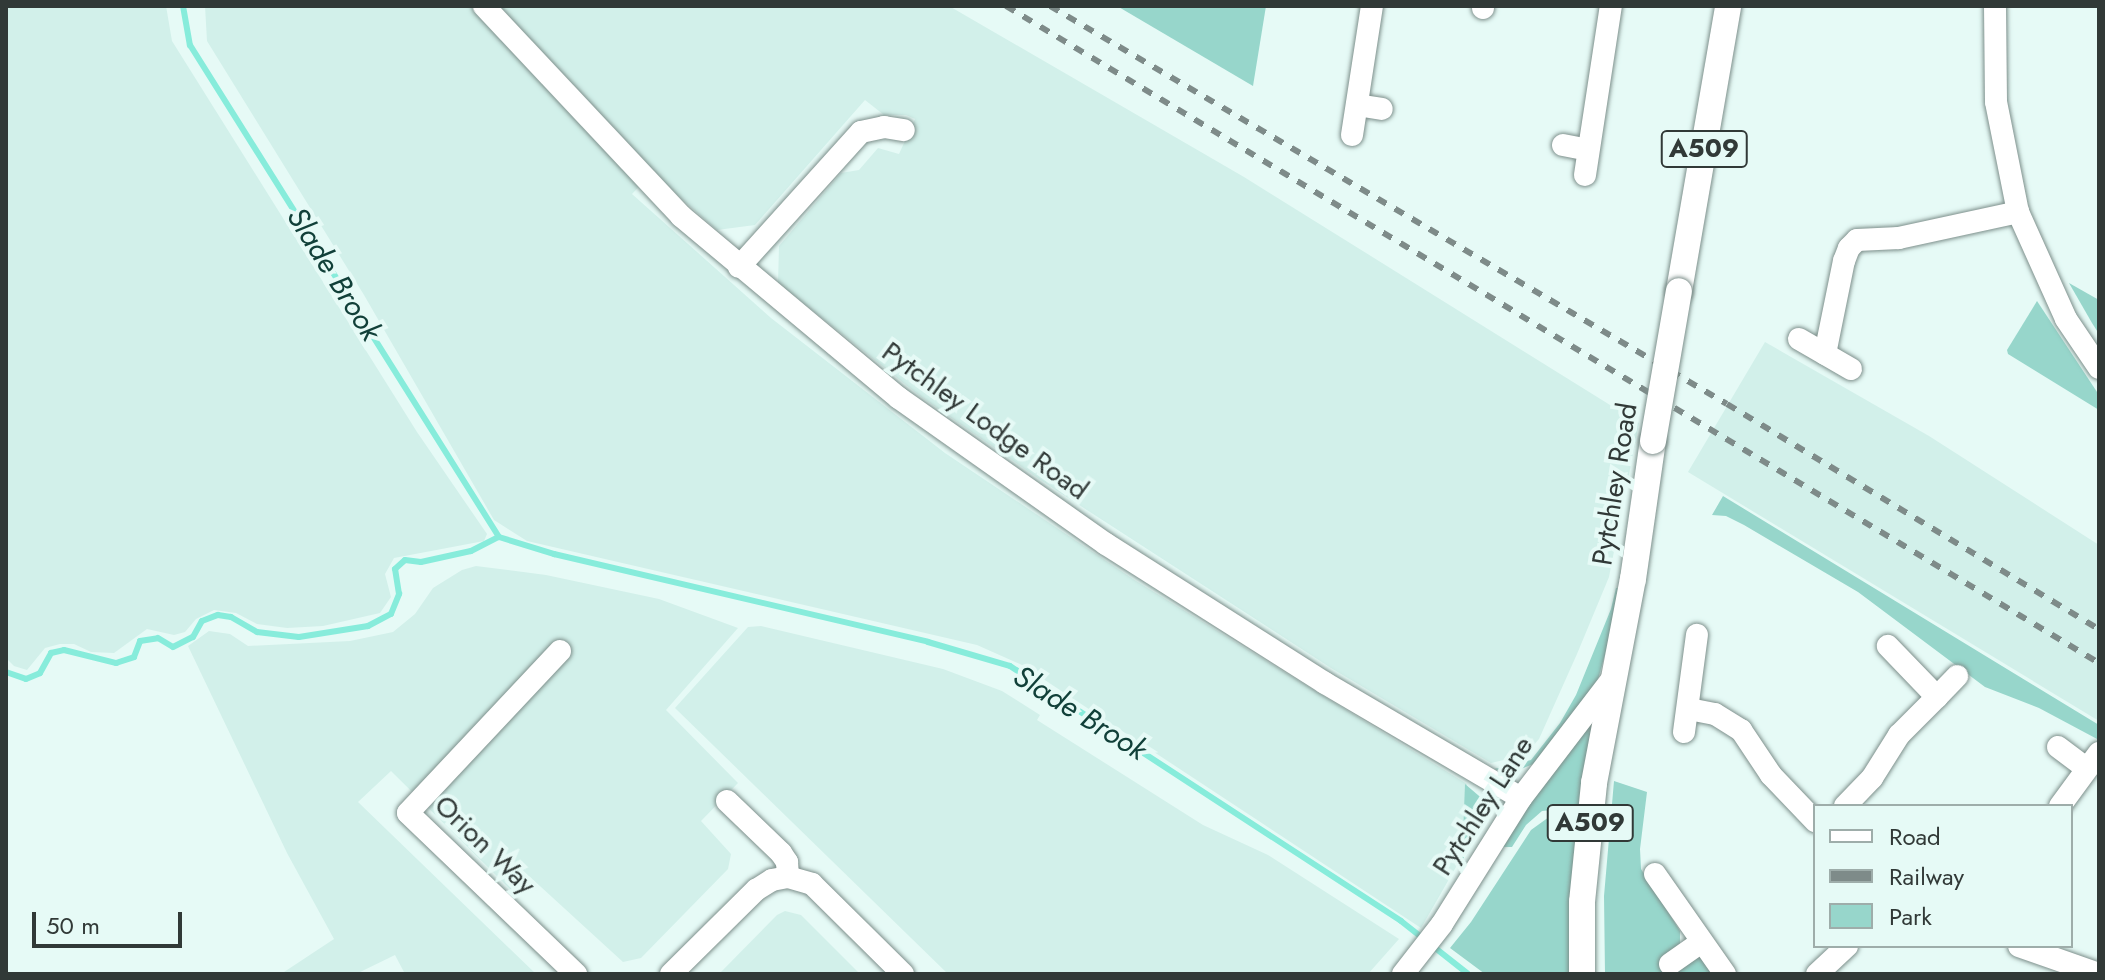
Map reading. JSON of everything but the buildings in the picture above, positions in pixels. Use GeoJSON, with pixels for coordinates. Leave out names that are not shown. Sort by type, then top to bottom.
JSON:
{"type":"FeatureCollection","features":[{"type":"Feature","properties":{"kind":"main road","name":"Pytchley Road"},"geometry":{"type":"LineString","coordinates":[[1582,974],[1582,902],[1594,783],[1616,673],[1728,6]]}},
{"type":"Feature","properties":{"kind":"street","name":"Pytchley Lodge Road"},"geometry":{"type":"LineString","coordinates":[[484,6],[681,216],[899,398],[1094,536],[1316,677],[1521,798]]}},
{"type":"Feature","properties":{"kind":"street"},"geometry":{"type":"LineString","coordinates":[[1352,135],[1372,6]]}},
{"type":"Feature","properties":{"kind":"street"},"geometry":{"type":"LineString","coordinates":[[1585,175],[1611,6]]}},
{"type":"Feature","properties":{"kind":"street"},"geometry":{"type":"LineString","coordinates":[[1995,6],[1996,102],[2018,212],[2066,319],[2099,368]]}},
{"type":"Feature","properties":{"kind":"street"},"geometry":{"type":"LineString","coordinates":[[1357,105],[1382,109]]}},
{"type":"Feature","properties":{"kind":"street"},"geometry":{"type":"LineString","coordinates":[[739,267],[861,132],[884,127],[904,130]]}},
{"type":"Feature","properties":{"kind":"street"},"geometry":{"type":"LineString","coordinates":[[1563,145],[1588,150]]}},
{"type":"Feature","properties":{"kind":"street"},"geometry":{"type":"LineString","coordinates":[[1825,354],[1844,261],[1849,248],[1857,240],[1899,238],[2018,212]]}},
{"type":"Feature","properties":{"kind":"street"},"geometry":{"type":"LineString","coordinates":[[1799,339],[1851,369]]}},
{"type":"Feature","properties":{"kind":"street"},"geometry":{"type":"LineString","coordinates":[[1684,732],[1697,635]]}},
{"type":"Feature","properties":{"kind":"street"},"geometry":{"type":"LineString","coordinates":[[1888,646],[1937,697]]}},
{"type":"Feature","properties":{"kind":"street","name":"Orion Way"},"geometry":{"type":"LineString","coordinates":[[560,651],[408,813],[576,974]]}},
{"type":"Feature","properties":{"kind":"street","name":"Pytchley Lane"},"geometry":{"type":"LineString","coordinates":[[1409,967],[1442,924],[1521,798],[1616,673]]}},
{"type":"Feature","properties":{"kind":"street"},"geometry":{"type":"LineString","coordinates":[[1847,804],[1872,778],[1899,735],[1957,676]]}},
{"type":"Feature","properties":{"kind":"street"},"geometry":{"type":"LineString","coordinates":[[1689,709],[1715,714],[1741,730],[1771,775],[1813,819]]}},
{"type":"Feature","properties":{"kind":"street"},"geometry":{"type":"LineString","coordinates":[[2058,747],[2093,760],[2061,804]]}},
{"type":"Feature","properties":{"kind":"street"},"geometry":{"type":"LineString","coordinates":[[727,801],[781,853],[787,862],[788,877]]}},
{"type":"Feature","properties":{"kind":"street"},"geometry":{"type":"LineString","coordinates":[[1655,874],[1700,943],[1725,974]]}},
{"type":"Feature","properties":{"kind":"street"},"geometry":{"type":"LineString","coordinates":[[671,974],[756,890],[772,880],[788,877],[812,884],[903,974]]}},
{"type":"Feature","properties":{"kind":"street"},"geometry":{"type":"LineString","coordinates":[[1670,964],[1700,943]]}},
{"type":"Feature","properties":{"kind":"street"},"geometry":{"type":"LineString","coordinates":[[1817,974],[1845,948]]}},
{"type":"Feature","properties":{"kind":"street"},"geometry":{"type":"LineString","coordinates":[[2025,948],[2096,973]]}},
{"type":"Feature","properties":{"kind":"shaded area"},"geometry":{"type":"Polygon","coordinates":[[[6,6],[166,6],[172,41],[417,432],[487,534],[484,541],[394,558],[385,574],[391,597],[380,613],[323,626],[287,628],[257,624],[236,613],[214,610],[196,619],[185,632],[174,635],[147,629],[114,653],[91,652],[74,644],[60,644],[45,648],[27,670],[14,666],[6,658],[6,6]]]}},
{"type":"Feature","properties":{"kind":"shaded area"},"geometry":{"type":"Polygon","coordinates":[[[205,6],[949,6],[1244,177],[1639,423],[1609,577],[1577,654],[1539,739],[1525,755],[1491,763],[1331,668],[1039,479],[920,396],[778,283],[779,246],[841,173],[859,170],[878,148],[899,154],[915,119],[906,115],[884,115],[865,100],[755,225],[717,230],[652,173],[632,194],[771,318],[945,453],[1136,581],[1467,784],[1460,860],[1421,928],[1022,665],[977,645],[527,541],[494,520],[364,295],[207,41],[205,6]]]}},
{"type":"Feature","properties":{"kind":"shaded area"},"geometry":{"type":"Polygon","coordinates":[[[1765,342],[1929,436],[2099,545],[2099,721],[1688,472],[1765,342]]]}},
{"type":"Feature","properties":{"kind":"shaded area"},"geometry":{"type":"Polygon","coordinates":[[[476,566],[546,575],[659,599],[738,628],[666,710],[738,783],[701,821],[731,854],[728,869],[641,958],[623,962],[529,876],[513,892],[391,771],[358,802],[536,974],[405,974],[395,955],[356,974],[281,974],[334,939],[287,853],[188,646],[209,631],[230,634],[248,646],[350,641],[393,632],[415,614],[433,588],[462,570],[476,566]]]}},
{"type":"Feature","properties":{"kind":"shaded area"},"geometry":{"type":"Polygon","coordinates":[[[761,626],[943,669],[1002,691],[1040,715],[1037,720],[1203,825],[1268,855],[1399,939],[1368,974],[948,974],[675,708],[748,627],[761,626]]]}},
{"type":"Feature","properties":{"kind":"shaded area"},"geometry":{"type":"Polygon","coordinates":[[[785,911],[801,915],[860,974],[719,974],[777,915],[785,911]]]}},
{"type":"Feature","properties":{"kind":"green space"},"geometry":{"type":"Polygon","coordinates":[[[1117,6],[1266,6],[1253,86],[1117,6]]]}},
{"type":"Feature","properties":{"kind":"green space"},"geometry":{"type":"Polygon","coordinates":[[[2069,283],[2099,300],[2099,334],[2092,323],[2069,283]]]}},
{"type":"Feature","properties":{"kind":"green space"},"geometry":{"type":"Polygon","coordinates":[[[2037,301],[2099,395],[2099,410],[2008,354],[2007,350],[2037,301]]]}},
{"type":"Feature","properties":{"kind":"green space"},"geometry":{"type":"Polygon","coordinates":[[[1723,496],[2099,725],[2099,740],[2039,708],[1985,687],[1858,592],[1744,525],[1726,516],[1712,515],[1723,496]]]}},
{"type":"Feature","properties":{"kind":"green space"},"geometry":{"type":"Polygon","coordinates":[[[1616,588],[1610,637],[1595,690],[1538,762],[1511,773],[1494,769],[1531,760],[1560,723],[1576,695],[1611,609],[1616,588]]]}},
{"type":"Feature","properties":{"kind":"green space"},"geometry":{"type":"Polygon","coordinates":[[[1592,721],[1581,807],[1542,811],[1526,825],[1512,847],[1503,847],[1523,812],[1592,721]]]}},
{"type":"Feature","properties":{"kind":"green space"},"geometry":{"type":"Polygon","coordinates":[[[1614,781],[1647,792],[1640,849],[1641,869],[1680,931],[1680,945],[1703,958],[1717,974],[1605,974],[1604,896],[1614,781]]]}},
{"type":"Feature","properties":{"kind":"green space"},"geometry":{"type":"Polygon","coordinates":[[[1465,784],[1485,801],[1488,813],[1462,861],[1465,784]]]}},
{"type":"Feature","properties":{"kind":"green space"},"geometry":{"type":"Polygon","coordinates":[[[1570,814],[1578,817],[1573,861],[1572,974],[1485,974],[1450,948],[1471,922],[1531,830],[1549,817],[1570,814]]]}},
{"type":"Feature","properties":{"kind":"waterway","name":"Slade Brook"},"geometry":{"type":"LineString","coordinates":[[183,6],[190,45],[499,537]]}},
{"type":"Feature","properties":{"kind":"waterway","name":"Slade Brook"},"geometry":{"type":"LineString","coordinates":[[6,672],[26,679],[40,673],[51,653],[64,650],[116,663],[134,657],[140,641],[158,638],[173,647],[193,637],[202,621],[218,615],[231,617],[257,632],[299,637],[368,626],[391,614],[399,594],[395,569],[405,560],[421,562],[471,551],[499,537],[554,554],[928,642],[1010,666],[1401,921],[1468,974]]}},
{"type":"Feature","properties":{"kind":"railway"},"geometry":{"type":"LineString","coordinates":[[1006,6],[2099,663]]}},
{"type":"Feature","properties":{"kind":"railway"},"geometry":{"type":"LineString","coordinates":[[1050,6],[1727,404],[2099,629]]}}]}
